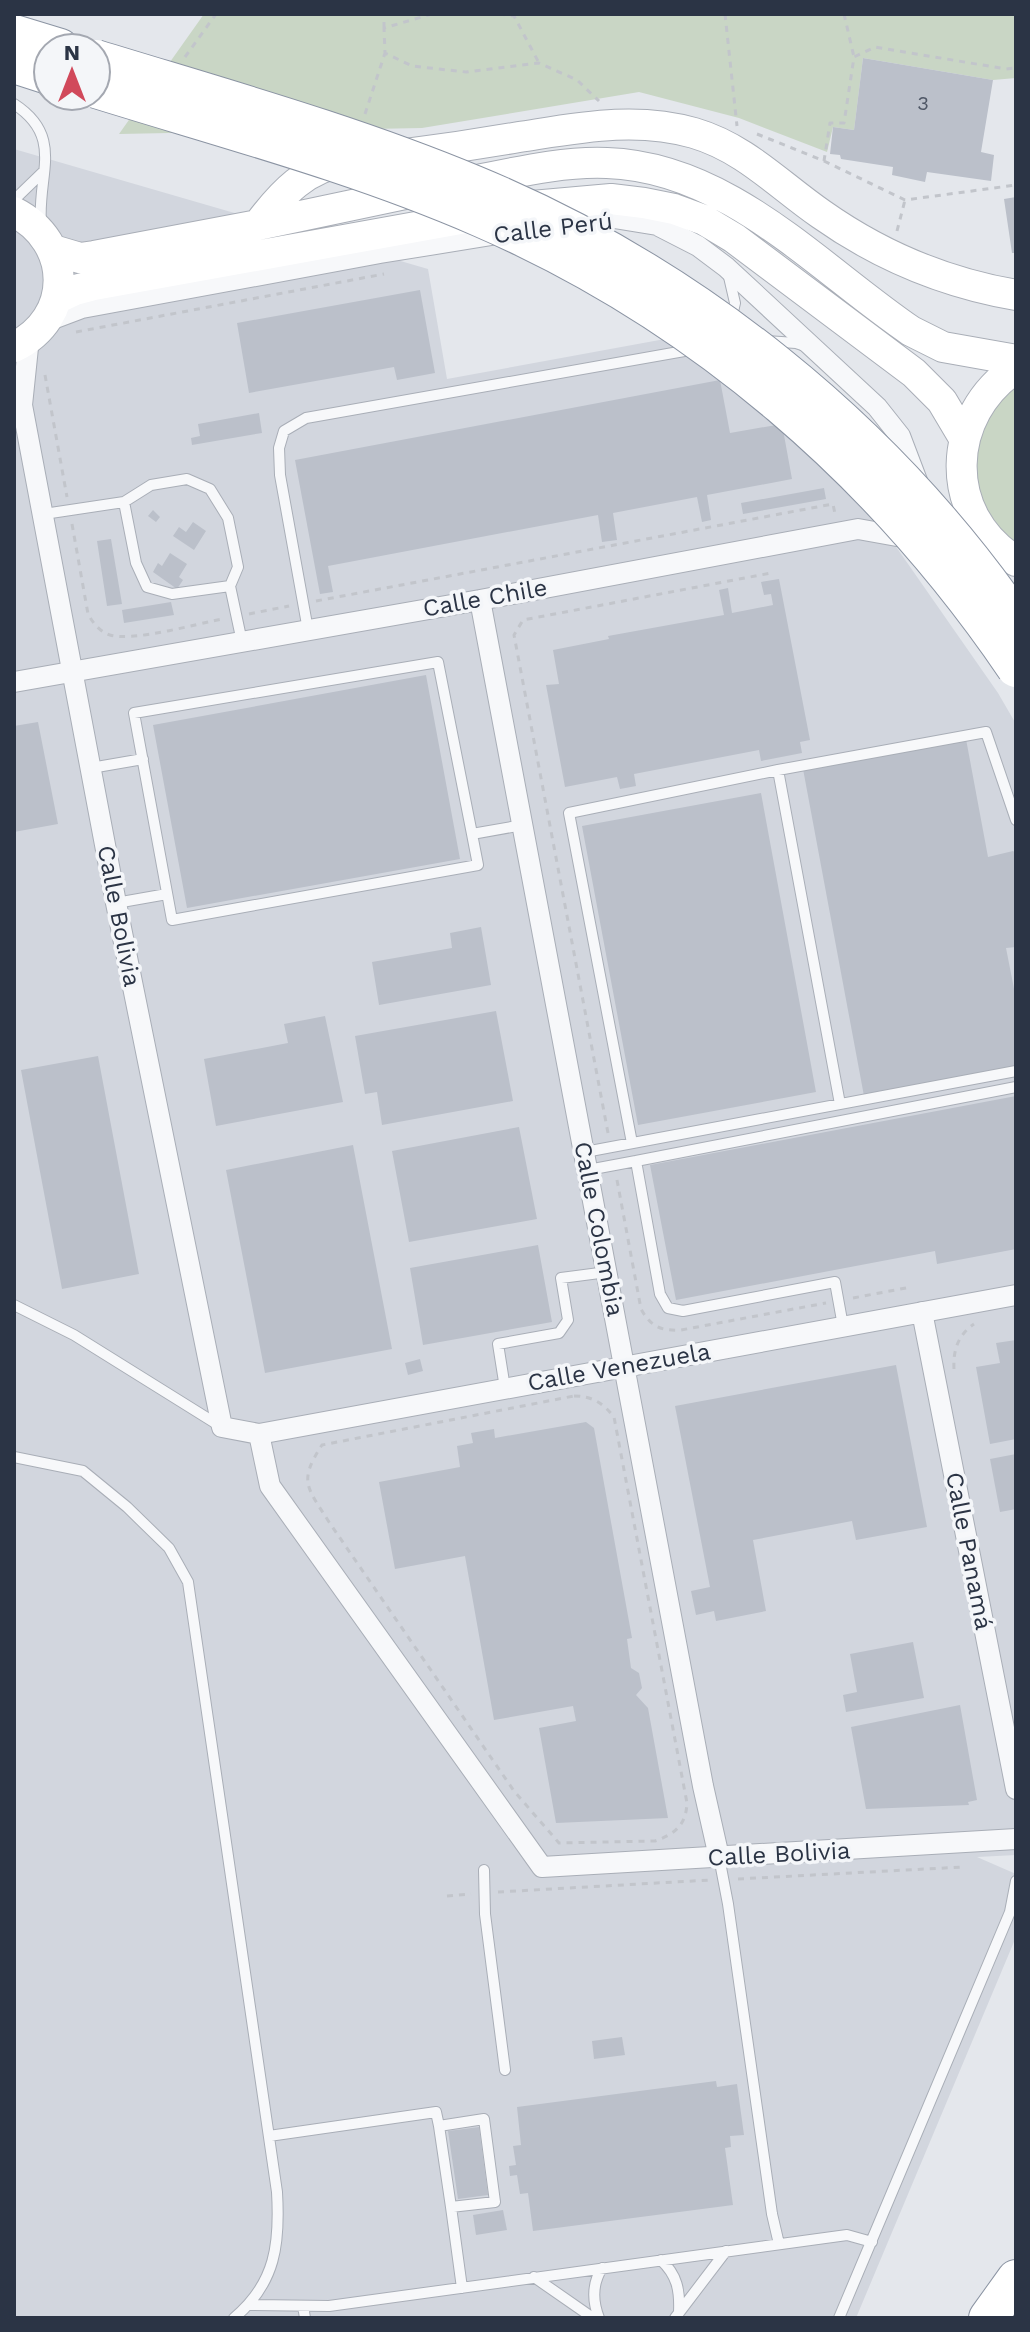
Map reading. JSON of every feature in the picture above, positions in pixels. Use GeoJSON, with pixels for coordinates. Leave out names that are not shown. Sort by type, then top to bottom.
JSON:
{"type":"FeatureCollection","features":[{"type":"Feature","properties":{"kind":"highway"},"geometry":{"type":"LineString","coordinates":[[112,64],[341,135],[432,167],[530,210],[646,273],[764,355],[874,450],[938,520],[1016,620]]}},
{"type":"Feature","properties":{"kind":"highway"},"geometry":{"type":"LineString","coordinates":[[112,94],[349,168],[438,200],[525,238],[649,308],[765,391],[870,487],[934,557],[1016,668]]}},
{"type":"Feature","properties":{"kind":"highway"},"geometry":{"type":"LineString","coordinates":[[988,2318],[1016,2279]]}},
{"type":"Feature","properties":{"kind":"highway"},"geometry":{"type":"LineString","coordinates":[[1009,2318],[1016,2308]]}},
{"type":"Feature","properties":{"kind":"main road"},"geometry":{"type":"LineString","coordinates":[[258,225],[303,176],[341,162],[606,124],[650,125],[694,134],[735,150],[820,214],[894,257],[970,285],[1016,295]]}},
{"type":"Feature","properties":{"kind":"main road"},"geometry":{"type":"LineString","coordinates":[[14,212],[48,242],[80,258],[571,163],[608,162],[642,167],[675,175],[732,199],[917,335],[943,347],[1016,360]]}},
{"type":"Feature","properties":{"kind":"main road","name":"Calle Perú"},"geometry":{"type":"LineString","coordinates":[[43,328],[75,290],[94,285],[532,206],[611,199],[644,203],[704,220],[734,238],[914,373],[942,401],[964,438]]}},
{"type":"Feature","properties":{"kind":"main road"},"geometry":{"type":"LineString","coordinates":[[43,328],[59,275],[48,242]]}},
{"type":"Feature","properties":{"kind":"main road"},"geometry":{"type":"LineString","coordinates":[[1016,368],[987,392],[973,413],[964,438],[961,469],[971,510],[988,537],[1016,561]]}},
{"type":"Feature","properties":{"kind":"street","name":"Calle Perú"},"geometry":{"type":"LineString","coordinates":[[43,328],[82,308],[380,253],[582,221],[614,218],[657,225],[698,246],[726,267],[877,407],[900,436],[948,563],[1016,687]]}},
{"type":"Feature","properties":{"kind":"street","name":"Calle Bolivia"},"geometry":{"type":"LineString","coordinates":[[43,328],[18,398],[44,514],[116,903],[222,1427]]}},
{"type":"Feature","properties":{"kind":"street"},"geometry":{"type":"LineString","coordinates":[[854,529],[892,510],[903,497],[910,463]]}},
{"type":"Feature","properties":{"kind":"street","name":"Calle Chile"},"geometry":{"type":"LineString","coordinates":[[14,682],[480,600],[854,529],[889,532],[923,542],[948,563]]}},
{"type":"Feature","properties":{"kind":"street","name":"Calle Colombia"},"geometry":{"type":"LineString","coordinates":[[480,600],[700,1772],[719,1857]]}},
{"type":"Feature","properties":{"kind":"street","name":"Calle Venezuela"},"geometry":{"type":"LineString","coordinates":[[222,1427],[259,1434],[1016,1295]]}},
{"type":"Feature","properties":{"kind":"street","name":"Calle Panamá"},"geometry":{"type":"LineString","coordinates":[[922,1312],[1016,1789]]}},
{"type":"Feature","properties":{"kind":"street","name":"Calle Bolivia"},"geometry":{"type":"LineString","coordinates":[[259,1434],[270,1486],[542,1867],[1016,1839]]}},
{"type":"Feature","properties":{"kind":"lane"},"geometry":{"type":"LineString","coordinates":[[14,104],[38,125],[46,148],[41,219],[48,242]]}},
{"type":"Feature","properties":{"kind":"lane"},"geometry":{"type":"LineString","coordinates":[[14,200],[44,171]]}},
{"type":"Feature","properties":{"kind":"lane"},"geometry":{"type":"LineString","coordinates":[[677,352],[704,343],[728,329],[735,303],[726,267]]}},
{"type":"Feature","properties":{"kind":"lane"},"geometry":{"type":"LineString","coordinates":[[308,630],[280,475],[279,448],[284,431],[306,418],[677,352],[757,341],[796,343],[815,350]]}},
{"type":"Feature","properties":{"kind":"lane"},"geometry":{"type":"LineString","coordinates":[[44,514],[124,502],[151,485],[187,479],[210,489],[228,518],[231,530],[238,567],[230,586],[242,642]]}},
{"type":"Feature","properties":{"kind":"lane"},"geometry":{"type":"LineString","coordinates":[[124,502],[136,563],[147,587],[172,594],[230,586]]}},
{"type":"Feature","properties":{"kind":"lane"},"geometry":{"type":"LineString","coordinates":[[438,662],[478,865],[172,920],[143,759],[134,713],[438,662]]}},
{"type":"Feature","properties":{"kind":"lane"},"geometry":{"type":"LineString","coordinates":[[632,1143],[569,813],[986,732],[1016,820]]}},
{"type":"Feature","properties":{"kind":"lane"},"geometry":{"type":"LineString","coordinates":[[91,768],[143,759]]}},
{"type":"Feature","properties":{"kind":"lane"},"geometry":{"type":"LineString","coordinates":[[778,770],[840,1104]]}},
{"type":"Feature","properties":{"kind":"lane"},"geometry":{"type":"LineString","coordinates":[[472,834],[523,825]]}},
{"type":"Feature","properties":{"kind":"lane"},"geometry":{"type":"LineString","coordinates":[[116,903],[167,894]]}},
{"type":"Feature","properties":{"kind":"lane"},"geometry":{"type":"LineString","coordinates":[[586,1161],[610,1147],[1016,1071]]}},
{"type":"Feature","properties":{"kind":"lane"},"geometry":{"type":"LineString","coordinates":[[586,1161],[614,1165],[1016,1087]]}},
{"type":"Feature","properties":{"kind":"lane"},"geometry":{"type":"LineString","coordinates":[[636,1161],[660,1294],[668,1308],[683,1311],[835,1282],[843,1326]]}},
{"type":"Feature","properties":{"kind":"lane"},"geometry":{"type":"LineString","coordinates":[[505,1388],[498,1344],[559,1333],[568,1320],[561,1278],[607,1272]]}},
{"type":"Feature","properties":{"kind":"lane"},"geometry":{"type":"LineString","coordinates":[[14,1305],[74,1335],[222,1427]]}},
{"type":"Feature","properties":{"kind":"lane"},"geometry":{"type":"LineString","coordinates":[[14,1457],[83,1471],[127,1507],[169,1548],[188,1582],[269,2136],[279,2226],[268,2278],[250,2305],[234,2318]]}},
{"type":"Feature","properties":{"kind":"lane"},"geometry":{"type":"LineString","coordinates":[[719,1857],[779,2244]]}},
{"type":"Feature","properties":{"kind":"lane"},"geometry":{"type":"LineString","coordinates":[[484,1870],[505,2070]]}},
{"type":"Feature","properties":{"kind":"lane"},"geometry":{"type":"LineString","coordinates":[[839,2318],[1010,1912],[1016,1881]]}},
{"type":"Feature","properties":{"kind":"lane"},"geometry":{"type":"LineString","coordinates":[[269,2136],[436,2112],[462,2288]]}},
{"type":"Feature","properties":{"kind":"lane"},"geometry":{"type":"LineString","coordinates":[[439,2126],[484,2119],[495,2202],[451,2207]]}},
{"type":"Feature","properties":{"kind":"lane"},"geometry":{"type":"LineString","coordinates":[[250,2305],[329,2306],[847,2235],[872,2242]]}},
{"type":"Feature","properties":{"kind":"lane"},"geometry":{"type":"LineString","coordinates":[[677,2315],[726,2251]]}},
{"type":"Feature","properties":{"kind":"lane"},"geometry":{"type":"LineString","coordinates":[[661,2260],[671,2270],[680,2292],[677,2315]]}},
{"type":"Feature","properties":{"kind":"lane"},"geometry":{"type":"LineString","coordinates":[[596,2318],[595,2279],[602,2268]]}},
{"type":"Feature","properties":{"kind":"lane"},"geometry":{"type":"LineString","coordinates":[[534,2277],[596,2318]]}},
{"type":"Feature","properties":{"kind":"lane"},"geometry":{"type":"LineString","coordinates":[[303,2306],[305,2318]]}},
{"type":"Feature","properties":{"kind":"path"},"geometry":{"type":"LineString","coordinates":[[366,113],[385,53],[384,14]]}},
{"type":"Feature","properties":{"kind":"path"},"geometry":{"type":"LineString","coordinates":[[384,28],[432,14]]}},
{"type":"Feature","properties":{"kind":"path"},"geometry":{"type":"LineString","coordinates":[[499,14],[514,15],[539,63]]}},
{"type":"Feature","properties":{"kind":"path"},"geometry":{"type":"LineString","coordinates":[[725,14],[737,127]]}},
{"type":"Feature","properties":{"kind":"path"},"geometry":{"type":"LineString","coordinates":[[844,14],[854,57]]}},
{"type":"Feature","properties":{"kind":"path"},"geometry":{"type":"LineString","coordinates":[[385,53],[412,66],[466,72],[539,63],[577,80],[601,104]]}},
{"type":"Feature","properties":{"kind":"path"},"geometry":{"type":"LineString","coordinates":[[824,161],[905,200],[1016,185]]}},
{"type":"Feature","properties":{"kind":"path"},"geometry":{"type":"LineString","coordinates":[[895,236],[905,200]]}},
{"type":"Feature","properties":{"kind":"path"},"geometry":{"type":"LineString","coordinates":[[43,328],[384,274]]}},
{"type":"Feature","properties":{"kind":"path"},"geometry":{"type":"LineString","coordinates":[[45,371],[88,614],[95,625],[108,634],[125,637],[833,504],[836,516],[847,513],[854,529]]}},
{"type":"Feature","properties":{"kind":"path"},"geometry":{"type":"LineString","coordinates":[[610,1147],[514,635],[523,620],[771,573]]}},
{"type":"Feature","properties":{"kind":"path"},"geometry":{"type":"LineString","coordinates":[[614,1165],[641,1309],[649,1322],[664,1330],[681,1330],[911,1287]]}},
{"type":"Feature","properties":{"kind":"path"},"geometry":{"type":"LineString","coordinates":[[954,1367],[955,1347],[969,1326],[981,1320]]}},
{"type":"Feature","properties":{"kind":"path"},"geometry":{"type":"LineString","coordinates":[[574,1396],[595,1400],[614,1417],[687,1803],[680,1827],[670,1836],[655,1841],[559,1843],[514,1791],[323,1513],[305,1477],[322,1445],[574,1396]]}},
{"type":"Feature","properties":{"kind":"path"},"geometry":{"type":"LineString","coordinates":[[447,1896],[963,1867]]}},
{"type":"Feature","properties":{"kind":"shaded area"},"geometry":{"type":"Polygon","coordinates":[[[14,149],[428,269],[447,379],[665,339],[753,399],[869,508],[998,693],[1016,724],[1016,1855],[977,1857],[1016,1874],[1016,1937],[856,2318],[14,2318],[14,149]]]}},
{"type":"Feature","properties":{"kind":"green space"},"geometry":{"type":"Polygon","coordinates":[[[204,14],[1016,14],[1016,78],[993,80],[863,58],[854,130],[833,127],[827,152],[739,118],[639,92],[422,128],[119,134],[204,14]]]}},
{"type":"Feature","properties":{"kind":"green space"},"geometry":{"type":"Polygon","coordinates":[[[1016,380],[1016,550],[976,495],[976,434],[1016,380]]]}},
{"type":"Feature","properties":{"kind":"building"},"geometry":{"type":"Polygon","coordinates":[[[863,58],[993,80],[981,152],[994,155],[991,181],[927,172],[925,182],[892,175],[893,167],[841,159],[840,155],[830,154],[833,127],[854,130],[863,58]]]}},
{"type":"Feature","properties":{"kind":"building"},"geometry":{"type":"Polygon","coordinates":[[[1016,197],[1016,253],[1012,253],[1004,199],[1016,197]]]}},
{"type":"Feature","properties":{"kind":"building"},"geometry":{"type":"Polygon","coordinates":[[[420,290],[435,373],[397,380],[394,367],[249,393],[237,323],[420,290]]]}},
{"type":"Feature","properties":{"kind":"building"},"geometry":{"type":"Polygon","coordinates":[[[720,380],[730,433],[782,424],[792,479],[707,495],[711,520],[702,522],[697,497],[613,513],[617,540],[602,542],[598,515],[328,566],[333,592],[320,594],[295,460],[720,380]]]}},
{"type":"Feature","properties":{"kind":"building"},"geometry":{"type":"Polygon","coordinates":[[[259,413],[262,433],[192,445],[191,438],[200,436],[198,424],[259,413]]]}},
{"type":"Feature","properties":{"kind":"building"},"geometry":{"type":"Polygon","coordinates":[[[824,488],[826,499],[743,514],[741,503],[824,488]]]}},
{"type":"Feature","properties":{"kind":"building"},"geometry":{"type":"Polygon","coordinates":[[[153,510],[160,517],[156,522],[148,516],[153,510]]]}},
{"type":"Feature","properties":{"kind":"building"},"geometry":{"type":"Polygon","coordinates":[[[193,522],[206,531],[194,550],[173,536],[179,527],[186,532],[193,522]]]}},
{"type":"Feature","properties":{"kind":"building"},"geometry":{"type":"Polygon","coordinates":[[[111,539],[122,604],[107,606],[97,541],[111,539]]]}},
{"type":"Feature","properties":{"kind":"building"},"geometry":{"type":"Polygon","coordinates":[[[170,553],[187,564],[179,577],[183,580],[177,589],[153,572],[158,563],[162,566],[170,553]]]}},
{"type":"Feature","properties":{"kind":"building"},"geometry":{"type":"Polygon","coordinates":[[[779,579],[810,740],[800,742],[802,753],[761,761],[759,750],[634,774],[636,786],[620,789],[617,777],[565,787],[546,685],[559,684],[553,650],[609,639],[608,636],[724,615],[719,590],[728,588],[732,613],[773,605],[771,594],[764,595],[761,582],[779,579]]]}},
{"type":"Feature","properties":{"kind":"building"},"geometry":{"type":"Polygon","coordinates":[[[171,602],[174,615],[124,623],[122,610],[171,602]]]}},
{"type":"Feature","properties":{"kind":"building"},"geometry":{"type":"Polygon","coordinates":[[[426,675],[460,859],[187,908],[153,725],[426,675]]]}},
{"type":"Feature","properties":{"kind":"building"},"geometry":{"type":"Polygon","coordinates":[[[38,722],[58,824],[14,832],[14,726],[38,722]]]}},
{"type":"Feature","properties":{"kind":"building"},"geometry":{"type":"Polygon","coordinates":[[[966,739],[988,857],[1013,851],[1016,853],[1016,947],[1006,948],[1016,999],[1016,1068],[864,1096],[803,769],[966,739]]]}},
{"type":"Feature","properties":{"kind":"building"},"geometry":{"type":"Polygon","coordinates":[[[761,793],[816,1092],[638,1125],[582,826],[761,793]]]}},
{"type":"Feature","properties":{"kind":"building"},"geometry":{"type":"Polygon","coordinates":[[[481,927],[491,985],[379,1005],[372,962],[452,948],[450,933],[481,927]]]}},
{"type":"Feature","properties":{"kind":"building"},"geometry":{"type":"Polygon","coordinates":[[[496,1011],[513,1101],[382,1125],[377,1092],[365,1094],[355,1036],[496,1011]]]}},
{"type":"Feature","properties":{"kind":"building"},"geometry":{"type":"Polygon","coordinates":[[[325,1016],[343,1102],[216,1126],[204,1059],[288,1043],[284,1024],[325,1016]]]}},
{"type":"Feature","properties":{"kind":"building"},"geometry":{"type":"Polygon","coordinates":[[[98,1056],[139,1274],[62,1289],[21,1070],[98,1056]]]}},
{"type":"Feature","properties":{"kind":"building"},"geometry":{"type":"Polygon","coordinates":[[[1016,1096],[1016,1249],[937,1264],[935,1251],[676,1300],[650,1165],[1016,1096]]]}},
{"type":"Feature","properties":{"kind":"building"},"geometry":{"type":"Polygon","coordinates":[[[519,1127],[537,1219],[409,1242],[392,1151],[519,1127]]]}},
{"type":"Feature","properties":{"kind":"building"},"geometry":{"type":"Polygon","coordinates":[[[353,1145],[392,1349],[265,1373],[226,1170],[353,1145]]]}},
{"type":"Feature","properties":{"kind":"building"},"geometry":{"type":"Polygon","coordinates":[[[538,1245],[552,1322],[423,1345],[410,1268],[538,1245]]]}},
{"type":"Feature","properties":{"kind":"building"},"geometry":{"type":"Polygon","coordinates":[[[1016,1340],[1016,1439],[990,1444],[976,1367],[1000,1363],[996,1343],[1016,1340]]]}},
{"type":"Feature","properties":{"kind":"building"},"geometry":{"type":"Polygon","coordinates":[[[420,1359],[423,1371],[408,1375],[405,1363],[420,1359]]]}},
{"type":"Feature","properties":{"kind":"building"},"geometry":{"type":"Polygon","coordinates":[[[896,1365],[927,1527],[856,1540],[852,1521],[753,1540],[766,1611],[716,1621],[714,1611],[696,1615],[691,1591],[710,1587],[675,1406],[896,1365]]]}},
{"type":"Feature","properties":{"kind":"building"},"geometry":{"type":"Polygon","coordinates":[[[586,1422],[594,1428],[632,1638],[627,1639],[631,1668],[639,1673],[642,1688],[636,1695],[648,1708],[668,1818],[556,1823],[539,1728],[576,1721],[573,1706],[494,1720],[465,1556],[395,1569],[379,1482],[460,1467],[457,1446],[473,1443],[471,1433],[494,1429],[495,1438],[586,1422]]]}},
{"type":"Feature","properties":{"kind":"building"},"geometry":{"type":"Polygon","coordinates":[[[1016,1454],[1016,1509],[1000,1512],[990,1459],[1016,1454]]]}},
{"type":"Feature","properties":{"kind":"building"},"geometry":{"type":"Polygon","coordinates":[[[913,1642],[924,1698],[846,1712],[843,1695],[857,1692],[850,1654],[913,1642]]]}},
{"type":"Feature","properties":{"kind":"building"},"geometry":{"type":"Polygon","coordinates":[[[960,1705],[977,1800],[968,1802],[969,1805],[866,1809],[851,1727],[960,1705]]]}},
{"type":"Feature","properties":{"kind":"building"},"geometry":{"type":"Polygon","coordinates":[[[622,2037],[625,2055],[594,2059],[592,2041],[622,2037]]]}},
{"type":"Feature","properties":{"kind":"building"},"geometry":{"type":"Polygon","coordinates":[[[716,2081],[717,2087],[737,2084],[744,2135],[730,2136],[731,2147],[725,2148],[733,2205],[533,2231],[528,2193],[520,2194],[517,2175],[510,2176],[509,2166],[516,2165],[513,2146],[521,2145],[517,2107],[716,2081]]]}},
{"type":"Feature","properties":{"kind":"building"},"geometry":{"type":"Polygon","coordinates":[[[479,2127],[488,2195],[458,2199],[448,2131],[479,2127]]]}},
{"type":"Feature","properties":{"kind":"building"},"geometry":{"type":"Polygon","coordinates":[[[503,2210],[507,2230],[476,2235],[473,2215],[503,2210]]]}}]}
